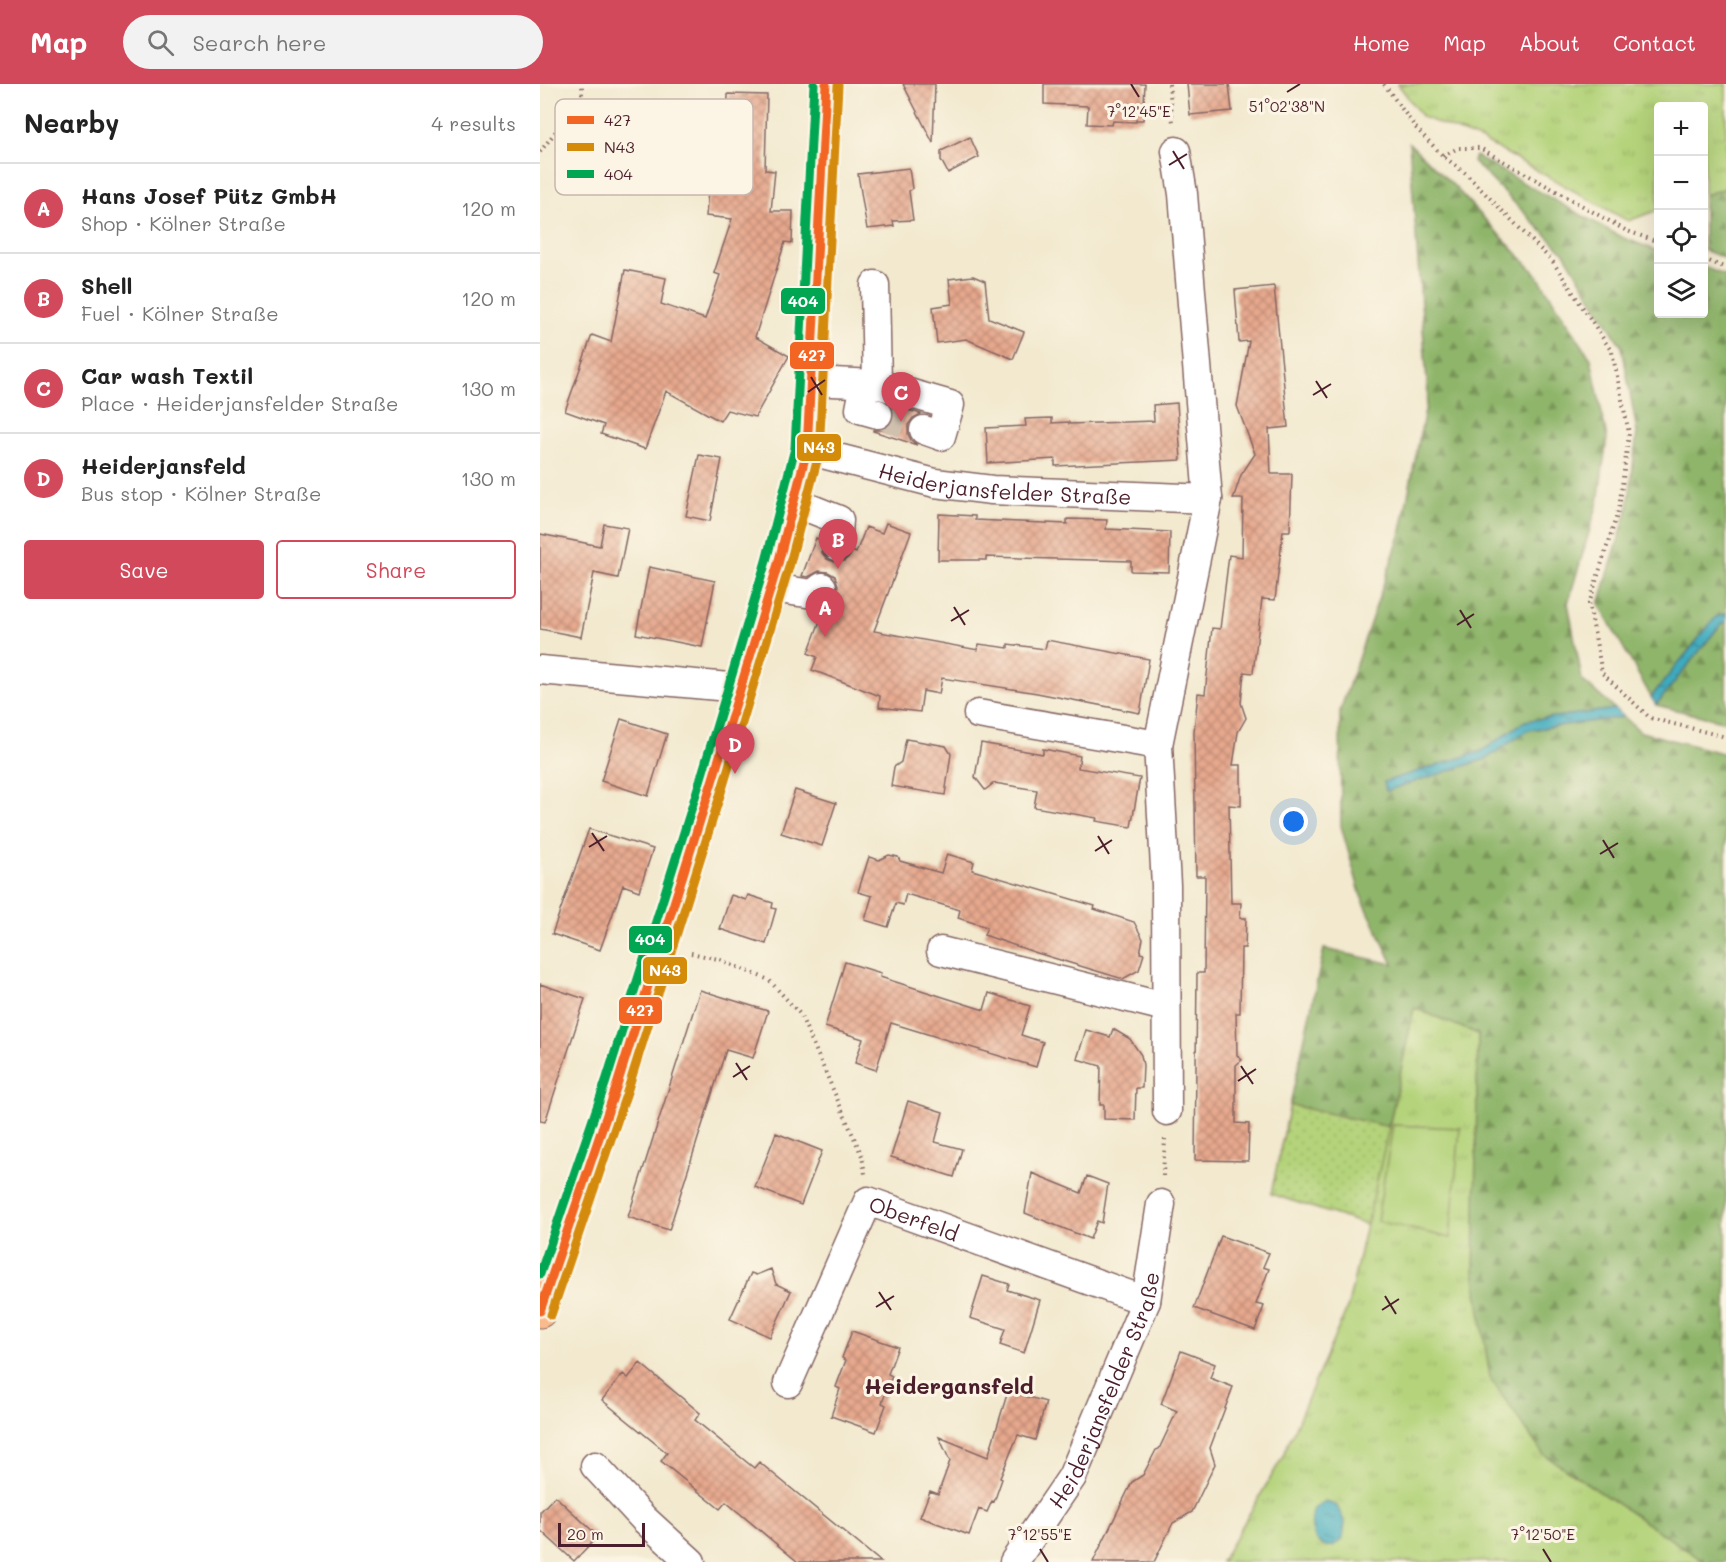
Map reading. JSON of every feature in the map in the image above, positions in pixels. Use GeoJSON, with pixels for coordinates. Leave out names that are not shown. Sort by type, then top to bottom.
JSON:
{"type":"FeatureCollection","features":[{"type":"Feature","properties":{"kind":"main road"},"geometry":{"type":"LineString","coordinates":[[540,1311],[617,1085],[771,588],[807,450],[826,84]]}},
{"type":"Feature","properties":{"kind":"street"},"geometry":{"type":"LineString","coordinates":[[1167,1111],[1166,885],[1158,745],[1208,499],[1184,194],[1176,151]]}},
{"type":"Feature","properties":{"kind":"street"},"geometry":{"type":"LineString","coordinates":[[875,285],[871,384],[860,410],[878,414]]}},
{"type":"Feature","properties":{"kind":"street"},"geometry":{"type":"LineString","coordinates":[[810,381],[871,384],[951,405],[932,433]]}},
{"type":"Feature","properties":{"kind":"street","name":"Heiderjansfelder Straße"},"geometry":{"type":"LineString","coordinates":[[807,450],[935,483],[992,490],[1208,499]]}},
{"type":"Feature","properties":{"kind":"street"},"geometry":{"type":"LineString","coordinates":[[794,502],[839,520],[837,546]]}},
{"type":"Feature","properties":{"kind":"street"},"geometry":{"type":"LineString","coordinates":[[771,588],[813,594],[822,587]]}},
{"type":"Feature","properties":{"kind":"street"},"geometry":{"type":"LineString","coordinates":[[540,670],[740,688]]}},
{"type":"Feature","properties":{"kind":"street"},"geometry":{"type":"LineString","coordinates":[[978,714],[1158,745]]}},
{"type":"Feature","properties":{"kind":"street"},"geometry":{"type":"LineString","coordinates":[[941,951],[1166,1007]]}},
{"type":"Feature","properties":{"kind":"street","name":"Oberfeld"},"geometry":{"type":"LineString","coordinates":[[788,1383],[868,1201],[1146,1301]]}},
{"type":"Feature","properties":{"kind":"street","name":"Heiderjansfelder Straße"},"geometry":{"type":"LineString","coordinates":[[1014,1562],[1072,1477],[1146,1301],[1161,1204]]}},
{"type":"Feature","properties":{"kind":"street"},"geometry":{"type":"LineString","coordinates":[[595,1466],[644,1519],[691,1562]]}},
{"type":"Feature","properties":{"kind":"path"},"geometry":{"type":"LineString","coordinates":[[580,99],[582,84]]}},
{"type":"Feature","properties":{"kind":"path"},"geometry":{"type":"LineString","coordinates":[[1169,84],[1176,151]]}},
{"type":"Feature","properties":{"kind":"path"},"geometry":{"type":"LineString","coordinates":[[1384,84],[1415,127],[1443,156],[1465,173],[1553,262],[1612,351],[1629,433],[1619,508],[1589,604],[1602,673],[1650,718],[1726,737]]}},
{"type":"Feature","properties":{"kind":"path"},"geometry":{"type":"LineString","coordinates":[[540,152],[555,132]]}},
{"type":"Feature","properties":{"kind":"path"},"geometry":{"type":"LineString","coordinates":[[1443,156],[1458,148],[1480,148],[1625,230],[1654,240]]}},
{"type":"Feature","properties":{"kind":"path"},"geometry":{"type":"LineString","coordinates":[[1708,261],[1726,268]]}},
{"type":"Feature","properties":{"kind":"path"},"geometry":{"type":"LineString","coordinates":[[660,945],[718,959],[769,980],[800,1014],[862,1156],[868,1201]]}},
{"type":"Feature","properties":{"kind":"path"},"geometry":{"type":"LineString","coordinates":[[1161,1204],[1167,1111]]}},
{"type":"Feature","properties":{"kind":"green space"},"geometry":{"type":"Polygon","coordinates":[[[1398,84],[1726,84],[1726,188],[1708,195],[1708,102],[1654,102],[1654,211],[1628,221],[1482,140],[1422,117],[1398,84]]]}},
{"type":"Feature","properties":{"kind":"green space"},"geometry":{"type":"Polygon","coordinates":[[[1409,143],[1452,184],[1537,275],[1591,359],[1607,438],[1598,502],[1568,603],[1582,680],[1615,709],[1525,721],[1482,751],[1384,782],[1386,790],[1486,759],[1528,730],[1624,717],[1641,732],[1726,754],[1726,1562],[1705,1562],[1543,1454],[1490,1378],[1474,1272],[1478,1034],[1414,1008],[1389,1127],[1290,1105],[1324,949],[1393,964],[1361,896],[1341,826],[1340,711],[1400,536],[1428,395],[1409,143]]]}},
{"type":"Feature","properties":{"kind":"green space"},"geometry":{"type":"Polygon","coordinates":[[[1475,156],[1621,237],[1654,249],[1654,318],[1708,318],[1708,269],[1726,276],[1726,613],[1716,617],[1651,697],[1599,604],[1628,508],[1637,432],[1622,347],[1564,253],[1473,161],[1475,156]]]}},
{"type":"Feature","properties":{"kind":"green space"},"geometry":{"type":"Polygon","coordinates":[[[1726,188],[1726,259],[1708,252],[1708,194],[1726,188]]]}},
{"type":"Feature","properties":{"kind":"green space"},"geometry":{"type":"Polygon","coordinates":[[[1726,622],[1726,722],[1656,705],[1721,624],[1726,622]]]}},
{"type":"Feature","properties":{"kind":"green space"},"geometry":{"type":"Polygon","coordinates":[[[1414,1007],[1478,1034],[1476,1172],[1543,1454],[1705,1562],[1221,1562],[1281,1460],[1348,1306],[1414,1007]]]}},
{"type":"Feature","properties":{"kind":"green space"},"geometry":{"type":"Polygon","coordinates":[[[1290,1105],[1389,1127],[1367,1225],[1271,1194],[1290,1105]]]}},
{"type":"Feature","properties":{"kind":"green space"},"geometry":{"type":"Polygon","coordinates":[[[1393,1125],[1460,1128],[1450,1238],[1377,1221],[1393,1125]]]}},
{"type":"Feature","properties":{"kind":"water"},"geometry":{"type":"Polygon","coordinates":[[[1726,613],[1726,622],[1721,624],[1656,705],[1651,697],[1716,617],[1726,613]]]}},
{"type":"Feature","properties":{"kind":"water"},"geometry":{"type":"Polygon","coordinates":[[[1615,709],[1624,717],[1528,730],[1486,759],[1386,791],[1384,782],[1482,751],[1525,721],[1615,709]]]}},
{"type":"Feature","properties":{"kind":"water"},"geometry":{"type":"Polygon","coordinates":[[[1325,1501],[1337,1506],[1345,1523],[1343,1538],[1335,1545],[1328,1547],[1317,1540],[1312,1526],[1314,1509],[1325,1501]]]}},
{"type":"Feature","properties":{"kind":"building"},"geometry":{"type":"Polygon","coordinates":[[[903,84],[935,84],[933,143],[903,84]]]}},
{"type":"Feature","properties":{"kind":"building"},"geometry":{"type":"Polygon","coordinates":[[[1044,84],[1145,84],[1143,120],[1113,121],[1112,125],[1087,124],[1088,106],[1044,104],[1044,84]]]}},
{"type":"Feature","properties":{"kind":"building"},"geometry":{"type":"Polygon","coordinates":[[[1187,84],[1229,84],[1232,111],[1190,115],[1187,84]]]}},
{"type":"Feature","properties":{"kind":"building"},"geometry":{"type":"Polygon","coordinates":[[[728,94],[767,95],[765,170],[775,171],[771,211],[793,211],[792,243],[785,242],[755,337],[789,356],[755,417],[727,410],[720,421],[666,391],[645,449],[601,434],[604,425],[565,411],[592,335],[611,342],[625,270],[666,278],[661,304],[705,319],[720,275],[714,273],[732,219],[706,216],[708,195],[753,195],[753,99],[728,99],[728,94]]]}},
{"type":"Feature","properties":{"kind":"building"},"geometry":{"type":"Polygon","coordinates":[[[970,137],[979,157],[948,173],[941,160],[941,151],[970,137]]]}},
{"type":"Feature","properties":{"kind":"building"},"geometry":{"type":"Polygon","coordinates":[[[909,168],[913,220],[893,221],[894,226],[867,229],[858,174],[909,168]]]}},
{"type":"Feature","properties":{"kind":"building"},"geometry":{"type":"Polygon","coordinates":[[[973,276],[985,281],[989,318],[1024,332],[1013,359],[966,339],[937,343],[933,307],[952,304],[949,279],[973,276]]]}},
{"type":"Feature","properties":{"kind":"building"},"geometry":{"type":"Polygon","coordinates":[[[1274,286],[1288,427],[1269,429],[1271,474],[1292,474],[1290,531],[1283,531],[1275,600],[1262,599],[1253,673],[1244,672],[1241,703],[1246,718],[1238,732],[1233,765],[1241,765],[1241,806],[1229,805],[1231,903],[1241,903],[1240,918],[1246,918],[1245,948],[1241,948],[1240,1013],[1236,1013],[1237,1055],[1242,1060],[1236,1065],[1236,1123],[1249,1124],[1248,1161],[1195,1160],[1197,973],[1204,973],[1205,876],[1196,876],[1194,732],[1198,693],[1205,694],[1212,628],[1220,629],[1229,555],[1242,557],[1243,499],[1233,499],[1241,475],[1255,454],[1237,406],[1249,341],[1239,342],[1235,290],[1274,286]]]}},
{"type":"Feature","properties":{"kind":"building"},"geometry":{"type":"Polygon","coordinates":[[[1177,403],[1181,460],[1055,466],[1055,459],[988,463],[986,428],[1026,426],[1025,419],[1052,418],[1052,423],[1069,422],[1069,424],[1154,421],[1153,405],[1177,403]]]}},
{"type":"Feature","properties":{"kind":"building"},"geometry":{"type":"Polygon","coordinates":[[[891,405],[921,414],[913,418],[908,425],[908,434],[917,445],[873,431],[883,430],[890,425],[894,418],[891,405]]]}},
{"type":"Feature","properties":{"kind":"building"},"geometry":{"type":"Polygon","coordinates":[[[699,455],[722,459],[710,521],[686,516],[699,455]]]}},
{"type":"Feature","properties":{"kind":"building"},"geometry":{"type":"Polygon","coordinates":[[[939,514],[975,516],[975,520],[1067,524],[1067,519],[1107,520],[1106,529],[1170,532],[1169,572],[1131,571],[1131,561],[986,557],[986,560],[938,560],[939,514]]]}},
{"type":"Feature","properties":{"kind":"building"},"geometry":{"type":"Polygon","coordinates":[[[886,523],[911,532],[874,631],[978,650],[979,644],[1008,648],[1008,644],[1045,649],[1047,640],[1149,659],[1140,713],[942,678],[939,694],[923,691],[920,712],[879,707],[880,696],[812,670],[817,657],[808,653],[826,605],[837,594],[838,585],[835,576],[828,572],[819,571],[808,577],[802,576],[816,538],[821,540],[822,553],[827,559],[835,562],[844,561],[852,551],[856,553],[866,527],[882,533],[886,523]]]}},
{"type":"Feature","properties":{"kind":"building"},"geometry":{"type":"Polygon","coordinates":[[[604,524],[628,528],[618,578],[594,573],[581,637],[540,629],[540,534],[600,546],[604,524]]]}},
{"type":"Feature","properties":{"kind":"building"},"geometry":{"type":"Polygon","coordinates":[[[649,567],[715,581],[702,647],[636,634],[649,567]]]}},
{"type":"Feature","properties":{"kind":"building"},"geometry":{"type":"Polygon","coordinates":[[[621,719],[667,734],[648,796],[601,781],[621,719]]]}},
{"type":"Feature","properties":{"kind":"building"},"geometry":{"type":"Polygon","coordinates":[[[906,739],[946,746],[951,754],[945,795],[891,786],[894,767],[901,762],[906,739]]]}},
{"type":"Feature","properties":{"kind":"building"},"geometry":{"type":"Polygon","coordinates":[[[981,743],[1043,754],[1043,749],[1080,756],[1078,768],[1140,778],[1131,827],[1096,821],[1097,818],[1034,807],[1037,790],[994,783],[985,790],[975,777],[981,743]]]}},
{"type":"Feature","properties":{"kind":"building"},"geometry":{"type":"Polygon","coordinates":[[[795,790],[836,803],[822,846],[781,833],[795,790]]]}},
{"type":"Feature","properties":{"kind":"building"},"geometry":{"type":"Polygon","coordinates":[[[589,829],[653,849],[639,891],[623,885],[600,950],[552,934],[589,829]]]}},
{"type":"Feature","properties":{"kind":"building"},"geometry":{"type":"Polygon","coordinates":[[[947,854],[974,862],[972,870],[1095,906],[1094,909],[1134,922],[1143,939],[1140,953],[1144,954],[1139,970],[1123,979],[1037,953],[984,935],[987,927],[958,918],[960,910],[906,894],[903,905],[896,903],[888,927],[865,920],[872,896],[858,892],[869,857],[879,860],[889,855],[898,857],[900,861],[941,873],[947,854]]]}},
{"type":"Feature","properties":{"kind":"building"},"geometry":{"type":"Polygon","coordinates":[[[731,895],[746,900],[748,895],[773,903],[772,908],[776,909],[766,944],[720,929],[731,895]]]}},
{"type":"Feature","properties":{"kind":"building"},"geometry":{"type":"Polygon","coordinates":[[[845,962],[881,973],[880,977],[984,1010],[989,993],[1030,1006],[1021,1035],[1043,1042],[1036,1067],[891,1023],[876,1070],[855,1063],[863,1039],[825,1027],[845,962]]]}},
{"type":"Feature","properties":{"kind":"building"},"geometry":{"type":"Polygon","coordinates":[[[540,984],[585,999],[545,1122],[540,1121],[540,984]]]}},
{"type":"Feature","properties":{"kind":"building"},"geometry":{"type":"Polygon","coordinates":[[[700,990],[768,1011],[753,1058],[726,1050],[669,1230],[628,1217],[700,990]]]}},
{"type":"Feature","properties":{"kind":"building"},"geometry":{"type":"Polygon","coordinates":[[[1113,1029],[1130,1039],[1141,1055],[1142,1088],[1136,1088],[1135,1120],[1104,1119],[1104,1105],[1100,1105],[1101,1066],[1077,1059],[1086,1030],[1110,1037],[1113,1029]]]}},
{"type":"Feature","properties":{"kind":"building"},"geometry":{"type":"Polygon","coordinates":[[[908,1101],[943,1112],[935,1142],[962,1149],[954,1177],[891,1157],[908,1101]]]}},
{"type":"Feature","properties":{"kind":"building"},"geometry":{"type":"Polygon","coordinates":[[[776,1133],[822,1151],[801,1205],[755,1187],[776,1133]]]}},
{"type":"Feature","properties":{"kind":"building"},"geometry":{"type":"Polygon","coordinates":[[[1032,1173],[1081,1193],[1087,1176],[1108,1184],[1102,1223],[1097,1221],[1090,1239],[1025,1213],[1032,1173]]]}},
{"type":"Feature","properties":{"kind":"building"},"geometry":{"type":"Polygon","coordinates":[[[1221,1236],[1269,1253],[1263,1267],[1269,1269],[1256,1304],[1264,1306],[1255,1330],[1194,1308],[1221,1236]]]}},
{"type":"Feature","properties":{"kind":"building"},"geometry":{"type":"Polygon","coordinates":[[[771,1269],[776,1284],[791,1291],[770,1337],[730,1319],[751,1273],[756,1275],[771,1269]]]}},
{"type":"Feature","properties":{"kind":"building"},"geometry":{"type":"Polygon","coordinates":[[[983,1276],[1009,1284],[1007,1290],[1040,1300],[1024,1353],[1000,1345],[1005,1329],[970,1318],[983,1276]]]}},
{"type":"Feature","properties":{"kind":"building"},"geometry":{"type":"Polygon","coordinates":[[[852,1331],[898,1347],[888,1374],[892,1376],[882,1403],[886,1405],[876,1432],[831,1416],[840,1389],[836,1387],[846,1360],[842,1358],[852,1331]]]}},
{"type":"Feature","properties":{"kind":"building"},"geometry":{"type":"Polygon","coordinates":[[[1181,1351],[1215,1364],[1210,1378],[1233,1387],[1210,1448],[1215,1464],[1192,1512],[1173,1523],[1154,1562],[1093,1562],[1132,1482],[1143,1475],[1156,1450],[1159,1449],[1177,1411],[1161,1404],[1181,1351]]]}},
{"type":"Feature","properties":{"kind":"building"},"geometry":{"type":"Polygon","coordinates":[[[640,1363],[700,1413],[695,1420],[754,1468],[759,1462],[881,1562],[798,1562],[726,1502],[720,1509],[661,1461],[667,1453],[602,1400],[623,1374],[628,1378],[640,1363]]]}},
{"type":"Feature","properties":{"kind":"building"},"geometry":{"type":"Polygon","coordinates":[[[1008,1391],[1046,1402],[1035,1440],[1018,1435],[1000,1478],[1002,1479],[994,1502],[992,1501],[987,1512],[979,1509],[969,1535],[920,1517],[930,1491],[938,1494],[950,1461],[939,1437],[988,1457],[1008,1391]]]}},
{"type":"Feature","properties":{"kind":"building"},"geometry":{"type":"Polygon","coordinates":[[[555,1496],[598,1536],[574,1561],[540,1530],[540,1512],[555,1496]]]}},
{"type":"Feature","properties":{"kind":"tunnel"},"geometry":{"type":"LineString","coordinates":[[878,414],[924,430]]}},
{"type":"Feature","properties":{"kind":"transit line","name":"404"},"geometry":{"type":"LineString","coordinates":[[540,1274],[606,1081],[701,778],[766,561],[795,448],[814,84]]}},
{"type":"Feature","properties":{"kind":"transit line","name":"427"},"geometry":{"type":"LineString","coordinates":[[540,1311],[617,1085],[712,782],[778,564],[807,450],[826,84]]}},
{"type":"Feature","properties":{"kind":"transit line","name":"N43"},"geometry":{"type":"LineString","coordinates":[[551,1315],[628,1089],[723,786],[789,567],[819,453],[838,85]]}},
{"type":"Feature","properties":{"kind":"place","name":"Car wash Textil"},"geometry":{"type":"Point","coordinates":[901,422]}},
{"type":"Feature","properties":{"kind":"place","name":"Shell"},"geometry":{"type":"Point","coordinates":[838,569]}},
{"type":"Feature","properties":{"kind":"place","name":"Hans Josef Pütz GmbH"},"geometry":{"type":"Point","coordinates":[825,637]}},
{"type":"Feature","properties":{"kind":"place","name":"Heiderjansfeld"},"geometry":{"type":"Point","coordinates":[735,774]}},
{"type":"Feature","properties":{"kind":"district","name":"Heidergansfeld"},"geometry":{"type":"Point","coordinates":[949,1385]}}]}
